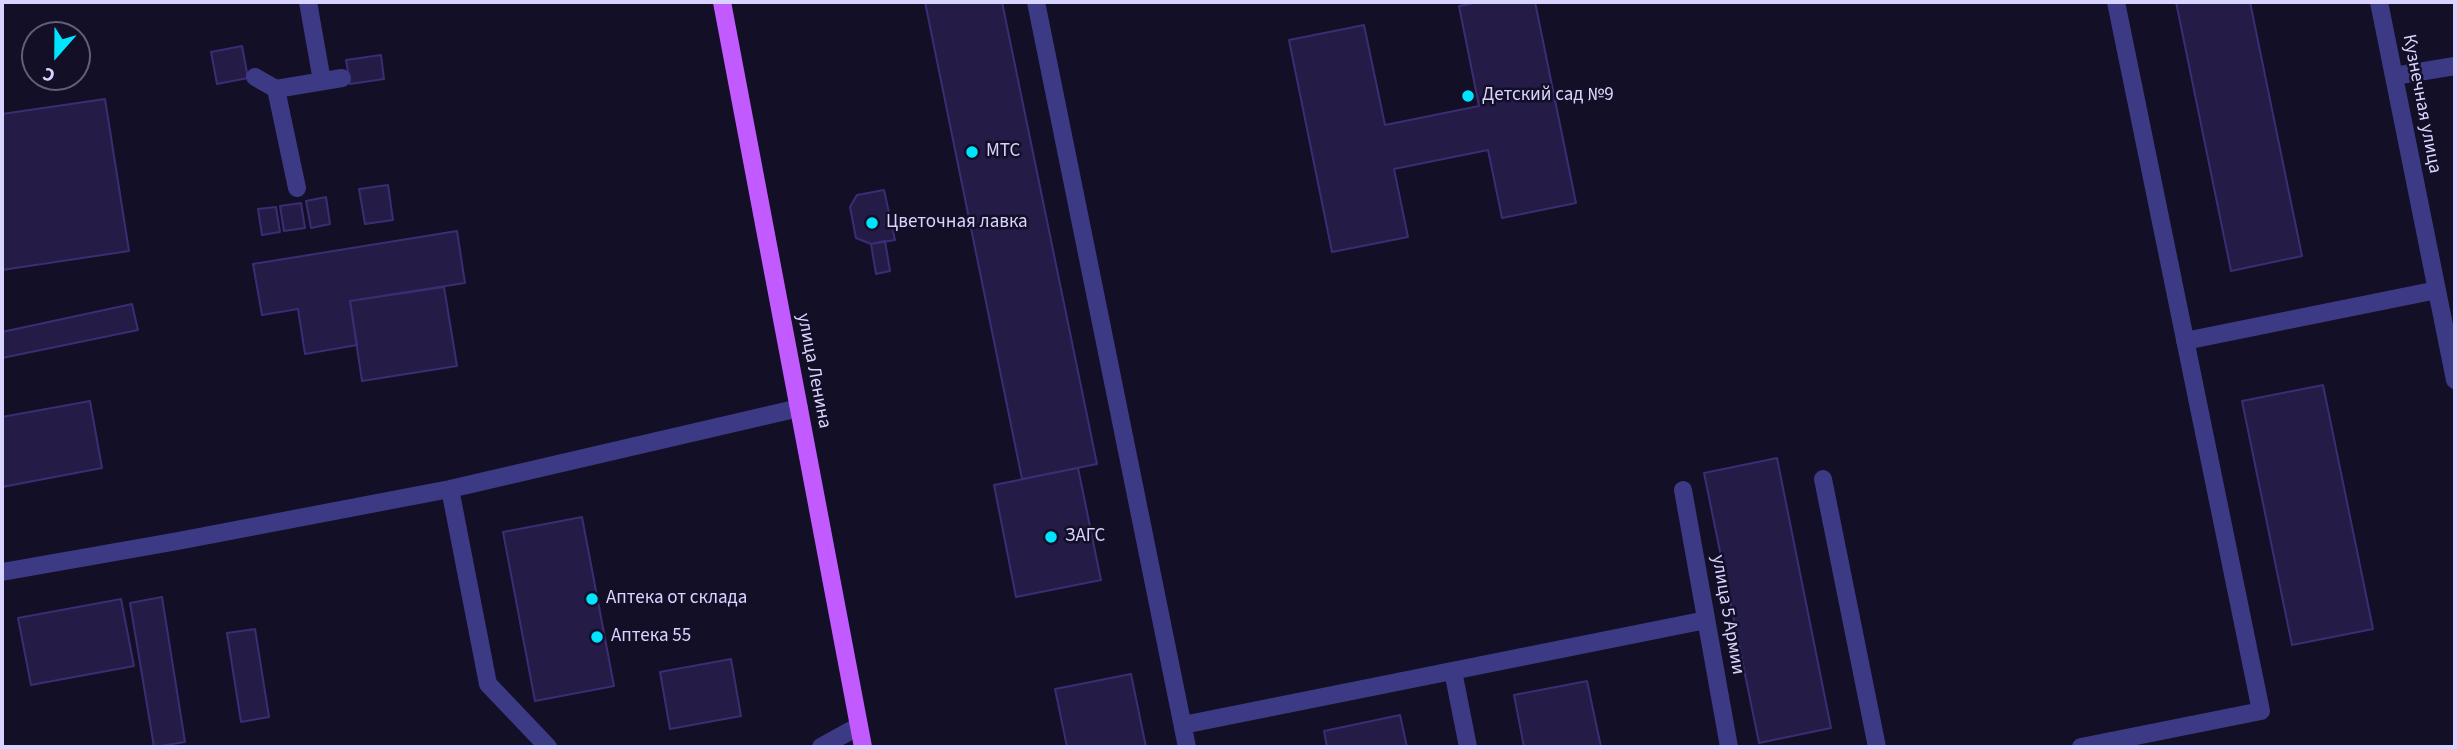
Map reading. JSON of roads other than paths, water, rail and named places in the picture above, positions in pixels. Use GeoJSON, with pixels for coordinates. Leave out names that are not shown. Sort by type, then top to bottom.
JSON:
{"type":"FeatureCollection","features":[{"type":"Feature","properties":{"kind":"main road","name":"улица Ленина"},"geometry":{"type":"LineString","coordinates":[[722,2],[863,747]]}},
{"type":"Feature","properties":{"kind":"street"},"geometry":{"type":"LineString","coordinates":[[308,2],[322,82]]}},
{"type":"Feature","properties":{"kind":"street"},"geometry":{"type":"LineString","coordinates":[[1036,2],[1187,747]]}},
{"type":"Feature","properties":{"kind":"street"},"geometry":{"type":"LineString","coordinates":[[2081,747],[2260,711],[2116,2]]}},
{"type":"Feature","properties":{"kind":"street","name":"Кузнечная улица"},"geometry":{"type":"LineString","coordinates":[[2379,2],[2455,380]]}},
{"type":"Feature","properties":{"kind":"street"},"geometry":{"type":"LineString","coordinates":[[2394,76],[2455,66]]}},
{"type":"Feature","properties":{"kind":"street"},"geometry":{"type":"LineString","coordinates":[[255,77],[276,89],[342,78]]}},
{"type":"Feature","properties":{"kind":"street"},"geometry":{"type":"LineString","coordinates":[[276,89],[297,188]]}},
{"type":"Feature","properties":{"kind":"street"},"geometry":{"type":"LineString","coordinates":[[2185,341],[2437,290]]}},
{"type":"Feature","properties":{"kind":"street"},"geometry":{"type":"LineString","coordinates":[[2,572],[450,489],[799,408]]}},
{"type":"Feature","properties":{"kind":"street"},"geometry":{"type":"LineString","coordinates":[[1823,479],[1877,747]]}},
{"type":"Feature","properties":{"kind":"street"},"geometry":{"type":"LineString","coordinates":[[450,489],[488,684],[548,747]]}},
{"type":"Feature","properties":{"kind":"street","name":"улица 5 Армии"},"geometry":{"type":"LineString","coordinates":[[1683,490],[1729,747]]}},
{"type":"Feature","properties":{"kind":"street"},"geometry":{"type":"LineString","coordinates":[[1183,725],[1706,620]]}},
{"type":"Feature","properties":{"kind":"street"},"geometry":{"type":"LineString","coordinates":[[1453,671],[1468,747]]}},
{"type":"Feature","properties":{"kind":"street"},"geometry":{"type":"LineString","coordinates":[[821,747],[859,726]]}},
{"type":"Feature","properties":{"kind":"place","name":"Детский сад №9"},"geometry":{"type":"Point","coordinates":[1468,96]}},
{"type":"Feature","properties":{"kind":"place","name":"МТС"},"geometry":{"type":"Point","coordinates":[972,152]}},
{"type":"Feature","properties":{"kind":"place","name":"Цветочная лавка"},"geometry":{"type":"Point","coordinates":[872,223]}},
{"type":"Feature","properties":{"kind":"place","name":"ЗАГС"},"geometry":{"type":"Point","coordinates":[1051,537]}},
{"type":"Feature","properties":{"kind":"place","name":"Аптека от склада"},"geometry":{"type":"Point","coordinates":[592,599]}},
{"type":"Feature","properties":{"kind":"place","name":"Аптека 55"},"geometry":{"type":"Point","coordinates":[597,637]}}]}
